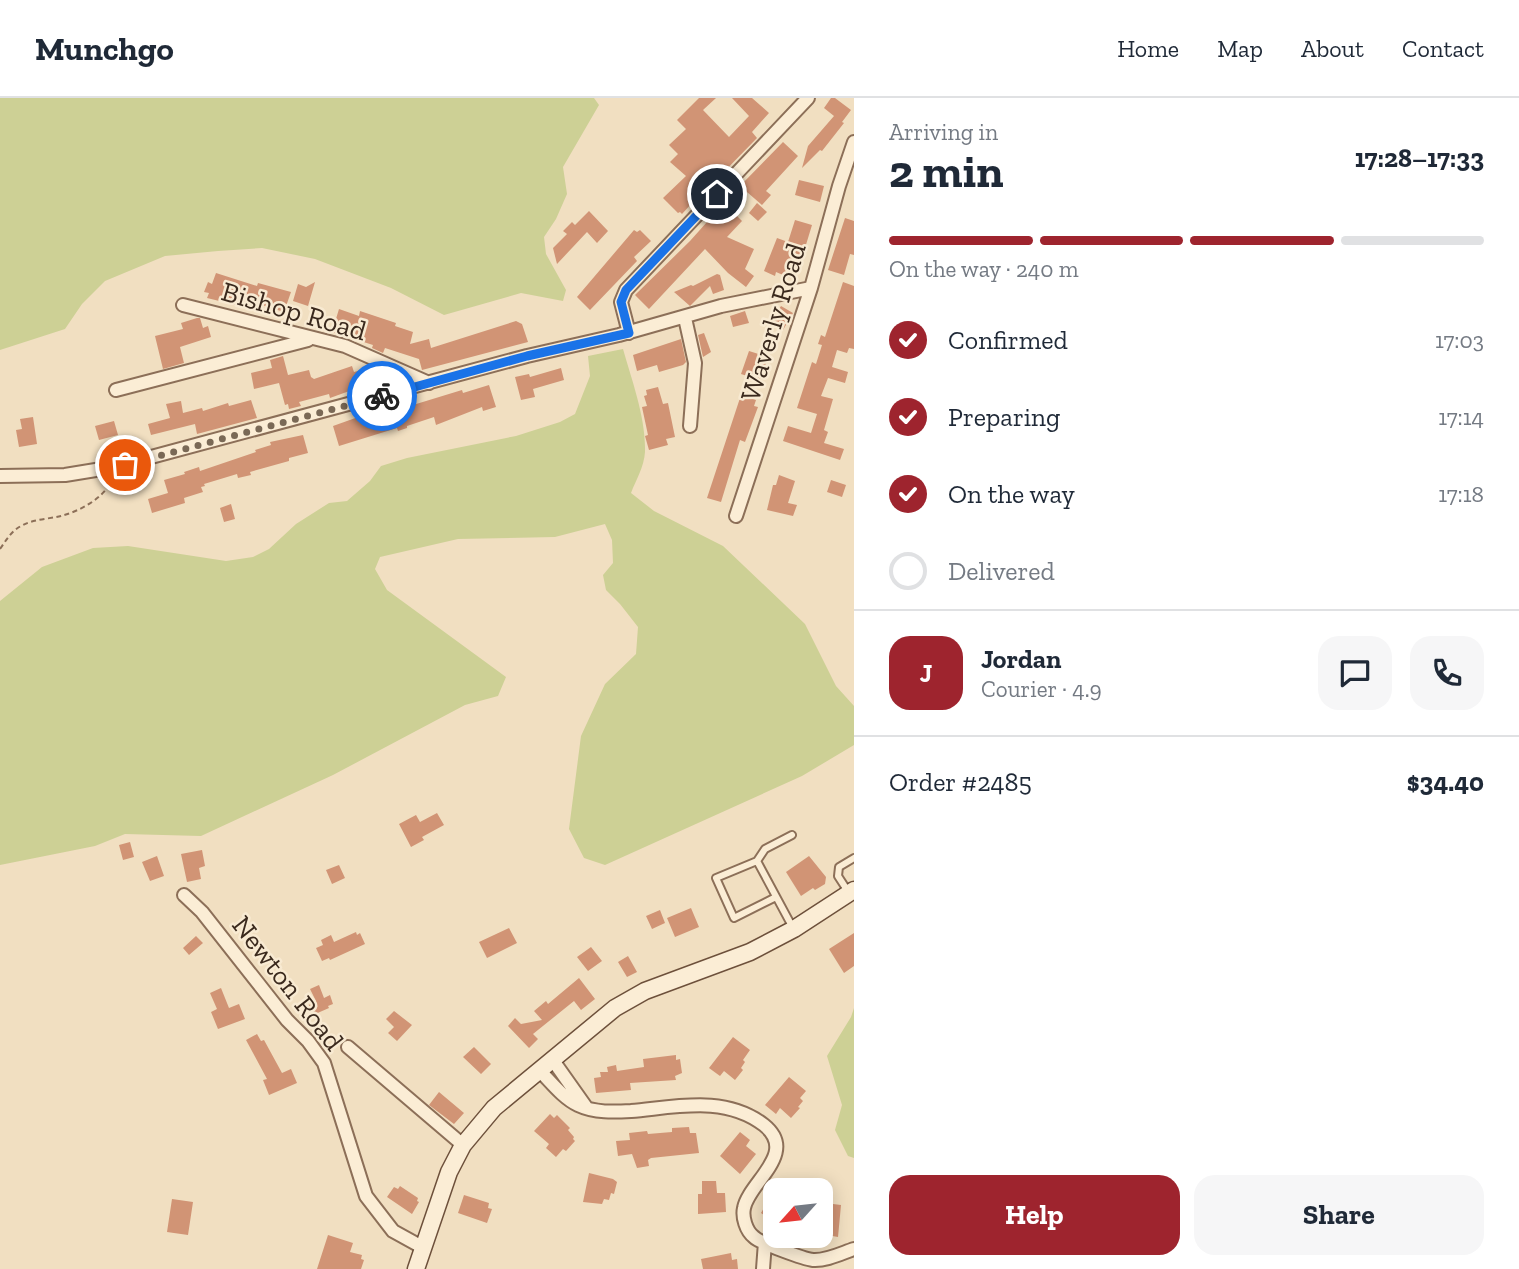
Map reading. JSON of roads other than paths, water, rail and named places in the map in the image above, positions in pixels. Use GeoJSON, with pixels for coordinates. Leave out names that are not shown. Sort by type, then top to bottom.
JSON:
{"type":"FeatureCollection","features":[{"type":"Feature","properties":{"kind":"main road"},"geometry":{"type":"LineString","coordinates":[[416,1269],[449,1172],[463,1145],[494,1108],[615,1008],[645,991],[750,952],[794,929],[852,892]]}},
{"type":"Feature","properties":{"kind":"street"},"geometry":{"type":"LineString","coordinates":[[629,333],[621,302],[626,290],[808,98]]}},
{"type":"Feature","properties":{"kind":"street","name":"Waverly Road"},"geometry":{"type":"LineString","coordinates":[[736,516],[811,289],[854,142]]}},
{"type":"Feature","properties":{"kind":"street"},"geometry":{"type":"LineString","coordinates":[[0,476],[65,475],[114,467],[527,356],[629,333],[721,306],[811,289]]}},
{"type":"Feature","properties":{"kind":"street","name":"Bishop Road"},"geometry":{"type":"LineString","coordinates":[[183,305],[345,345],[429,383]]}},
{"type":"Feature","properties":{"kind":"street"},"geometry":{"type":"LineString","coordinates":[[685,318],[695,363],[690,426]]}},
{"type":"Feature","properties":{"kind":"street"},"geometry":{"type":"LineString","coordinates":[[116,390],[312,339]]}},
{"type":"Feature","properties":{"kind":"street","name":"Newton Road"},"geometry":{"type":"LineString","coordinates":[[184,895],[202,912],[324,1063],[366,1196],[393,1231],[422,1247]]}},
{"type":"Feature","properties":{"kind":"street"},"geometry":{"type":"LineString","coordinates":[[348,1048],[463,1145]]}},
{"type":"Feature","properties":{"kind":"street"},"geometry":{"type":"LineString","coordinates":[[552,1059],[586,1107]]}},
{"type":"Feature","properties":{"kind":"street"},"geometry":{"type":"LineString","coordinates":[[539,1070],[563,1094],[579,1105],[603,1112],[712,1104],[750,1115],[769,1130],[776,1149],[770,1168],[750,1193],[744,1209],[745,1223],[754,1237],[763,1241]]}},
{"type":"Feature","properties":{"kind":"street"},"geometry":{"type":"LineString","coordinates":[[763,1269],[765,1248]]}},
{"type":"Feature","properties":{"kind":"street"},"geometry":{"type":"LineString","coordinates":[[781,1248],[814,1260],[854,1249]]}},
{"type":"Feature","properties":{"kind":"lane"},"geometry":{"type":"LineString","coordinates":[[776,897],[734,918],[716,878],[757,861],[765,849],[792,835]]}},
{"type":"Feature","properties":{"kind":"lane"},"geometry":{"type":"LineString","coordinates":[[852,892],[838,876],[839,867],[854,858]]}},
{"type":"Feature","properties":{"kind":"lane"},"geometry":{"type":"LineString","coordinates":[[757,861],[794,929]]}}]}
